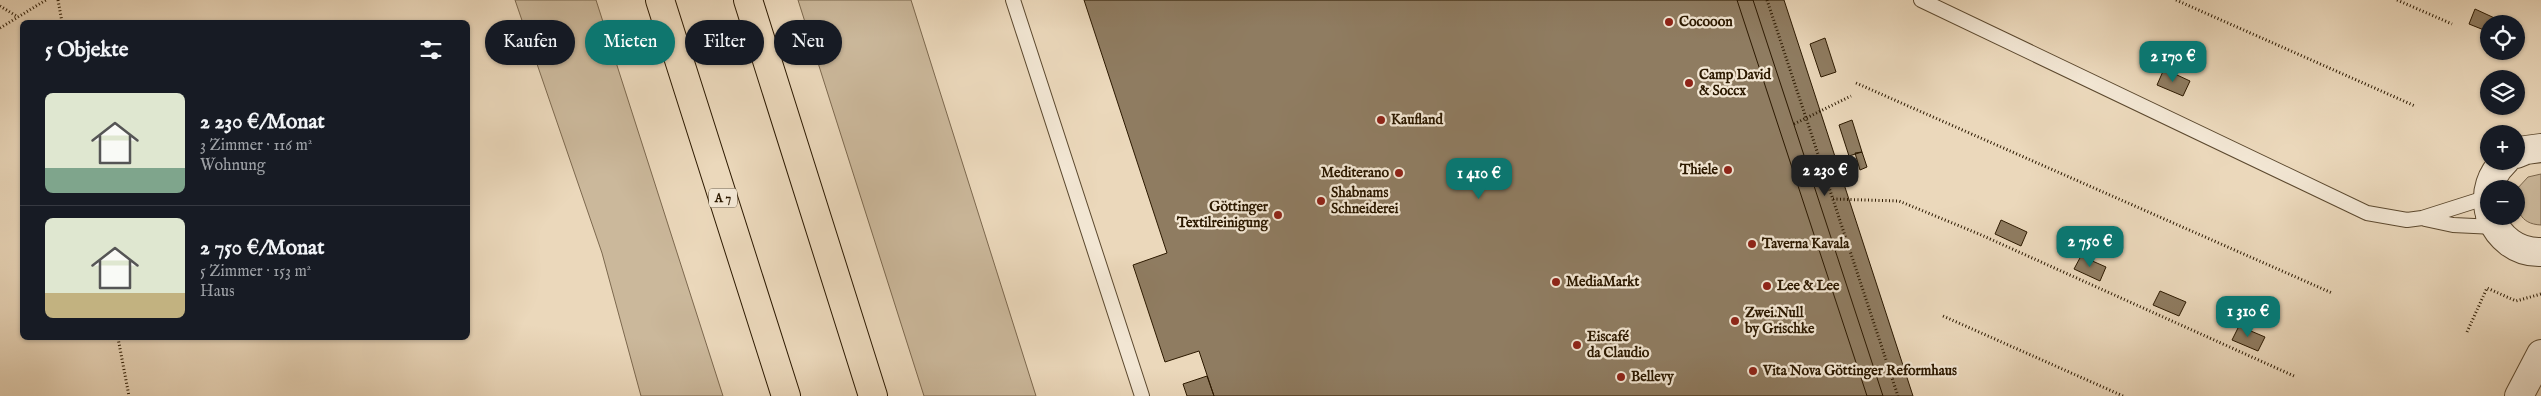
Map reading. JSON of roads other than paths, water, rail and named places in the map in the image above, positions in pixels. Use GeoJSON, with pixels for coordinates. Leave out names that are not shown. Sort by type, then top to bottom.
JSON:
{"type":"FeatureCollection","features":[{"type":"Feature","properties":{"kind":"highway","name":"A 7"},"geometry":{"type":"LineString","coordinates":[[660,0],[786,396]]}},
{"type":"Feature","properties":{"kind":"highway"},"geometry":{"type":"LineString","coordinates":[[748,0],[874,396]]}},
{"type":"Feature","properties":{"kind":"street"},"geometry":{"type":"LineString","coordinates":[[2525,150],[2541,148]]}},
{"type":"Feature","properties":{"kind":"street"},"geometry":{"type":"LineString","coordinates":[[2498,225],[2512,245],[2539,259]]}},
{"type":"Feature","properties":{"kind":"street"},"geometry":{"type":"LineString","coordinates":[[2519,396],[2540,357],[2541,330]]}},
{"type":"Feature","properties":{"kind":"lane"},"geometry":{"type":"LineString","coordinates":[[1013,0],[1142,396]]}},
{"type":"Feature","properties":{"kind":"lane"},"geometry":{"type":"LineString","coordinates":[[1921,0],[2368,213],[2407,220],[2480,214]]}},
{"type":"Feature","properties":{"kind":"lane"},"geometry":{"type":"LineString","coordinates":[[2422,218],[2453,226],[2480,217]]}},
{"type":"Feature","properties":{"kind":"place","name":"Cocooon"},"geometry":{"type":"Point","coordinates":[1669,22]}},
{"type":"Feature","properties":{"kind":"place","name":"Camp David & Soccx"},"geometry":{"type":"Point","coordinates":[1689,83]}},
{"type":"Feature","properties":{"kind":"place","name":"Kaufland"},"geometry":{"type":"Point","coordinates":[1381,120]}},
{"type":"Feature","properties":{"kind":"place","name":"Thiele"},"geometry":{"type":"Point","coordinates":[1728,170]}},
{"type":"Feature","properties":{"kind":"place","name":"Mediterano"},"geometry":{"type":"Point","coordinates":[1399,173]}},
{"type":"Feature","properties":{"kind":"place","name":"Shabnams Schneiderei"},"geometry":{"type":"Point","coordinates":[1321,201]}},
{"type":"Feature","properties":{"kind":"place","name":"Göttinger Textilreinigung"},"geometry":{"type":"Point","coordinates":[1278,215]}},
{"type":"Feature","properties":{"kind":"place","name":"Taverna Kavala"},"geometry":{"type":"Point","coordinates":[1752,244]}},
{"type":"Feature","properties":{"kind":"place","name":"MediaMarkt"},"geometry":{"type":"Point","coordinates":[1556,282]}},
{"type":"Feature","properties":{"kind":"place","name":"Lee & Lee"},"geometry":{"type":"Point","coordinates":[1767,286]}},
{"type":"Feature","properties":{"kind":"place","name":"Zwei.Null by Grischke"},"geometry":{"type":"Point","coordinates":[1735,321]}},
{"type":"Feature","properties":{"kind":"place","name":"Eiscafé da Claudio"},"geometry":{"type":"Point","coordinates":[1577,345]}},
{"type":"Feature","properties":{"kind":"place","name":"Vita Nova Göttinger Reformhaus"},"geometry":{"type":"Point","coordinates":[1753,371]}},
{"type":"Feature","properties":{"kind":"place","name":"Bellevy"},"geometry":{"type":"Point","coordinates":[1621,377]}}]}
